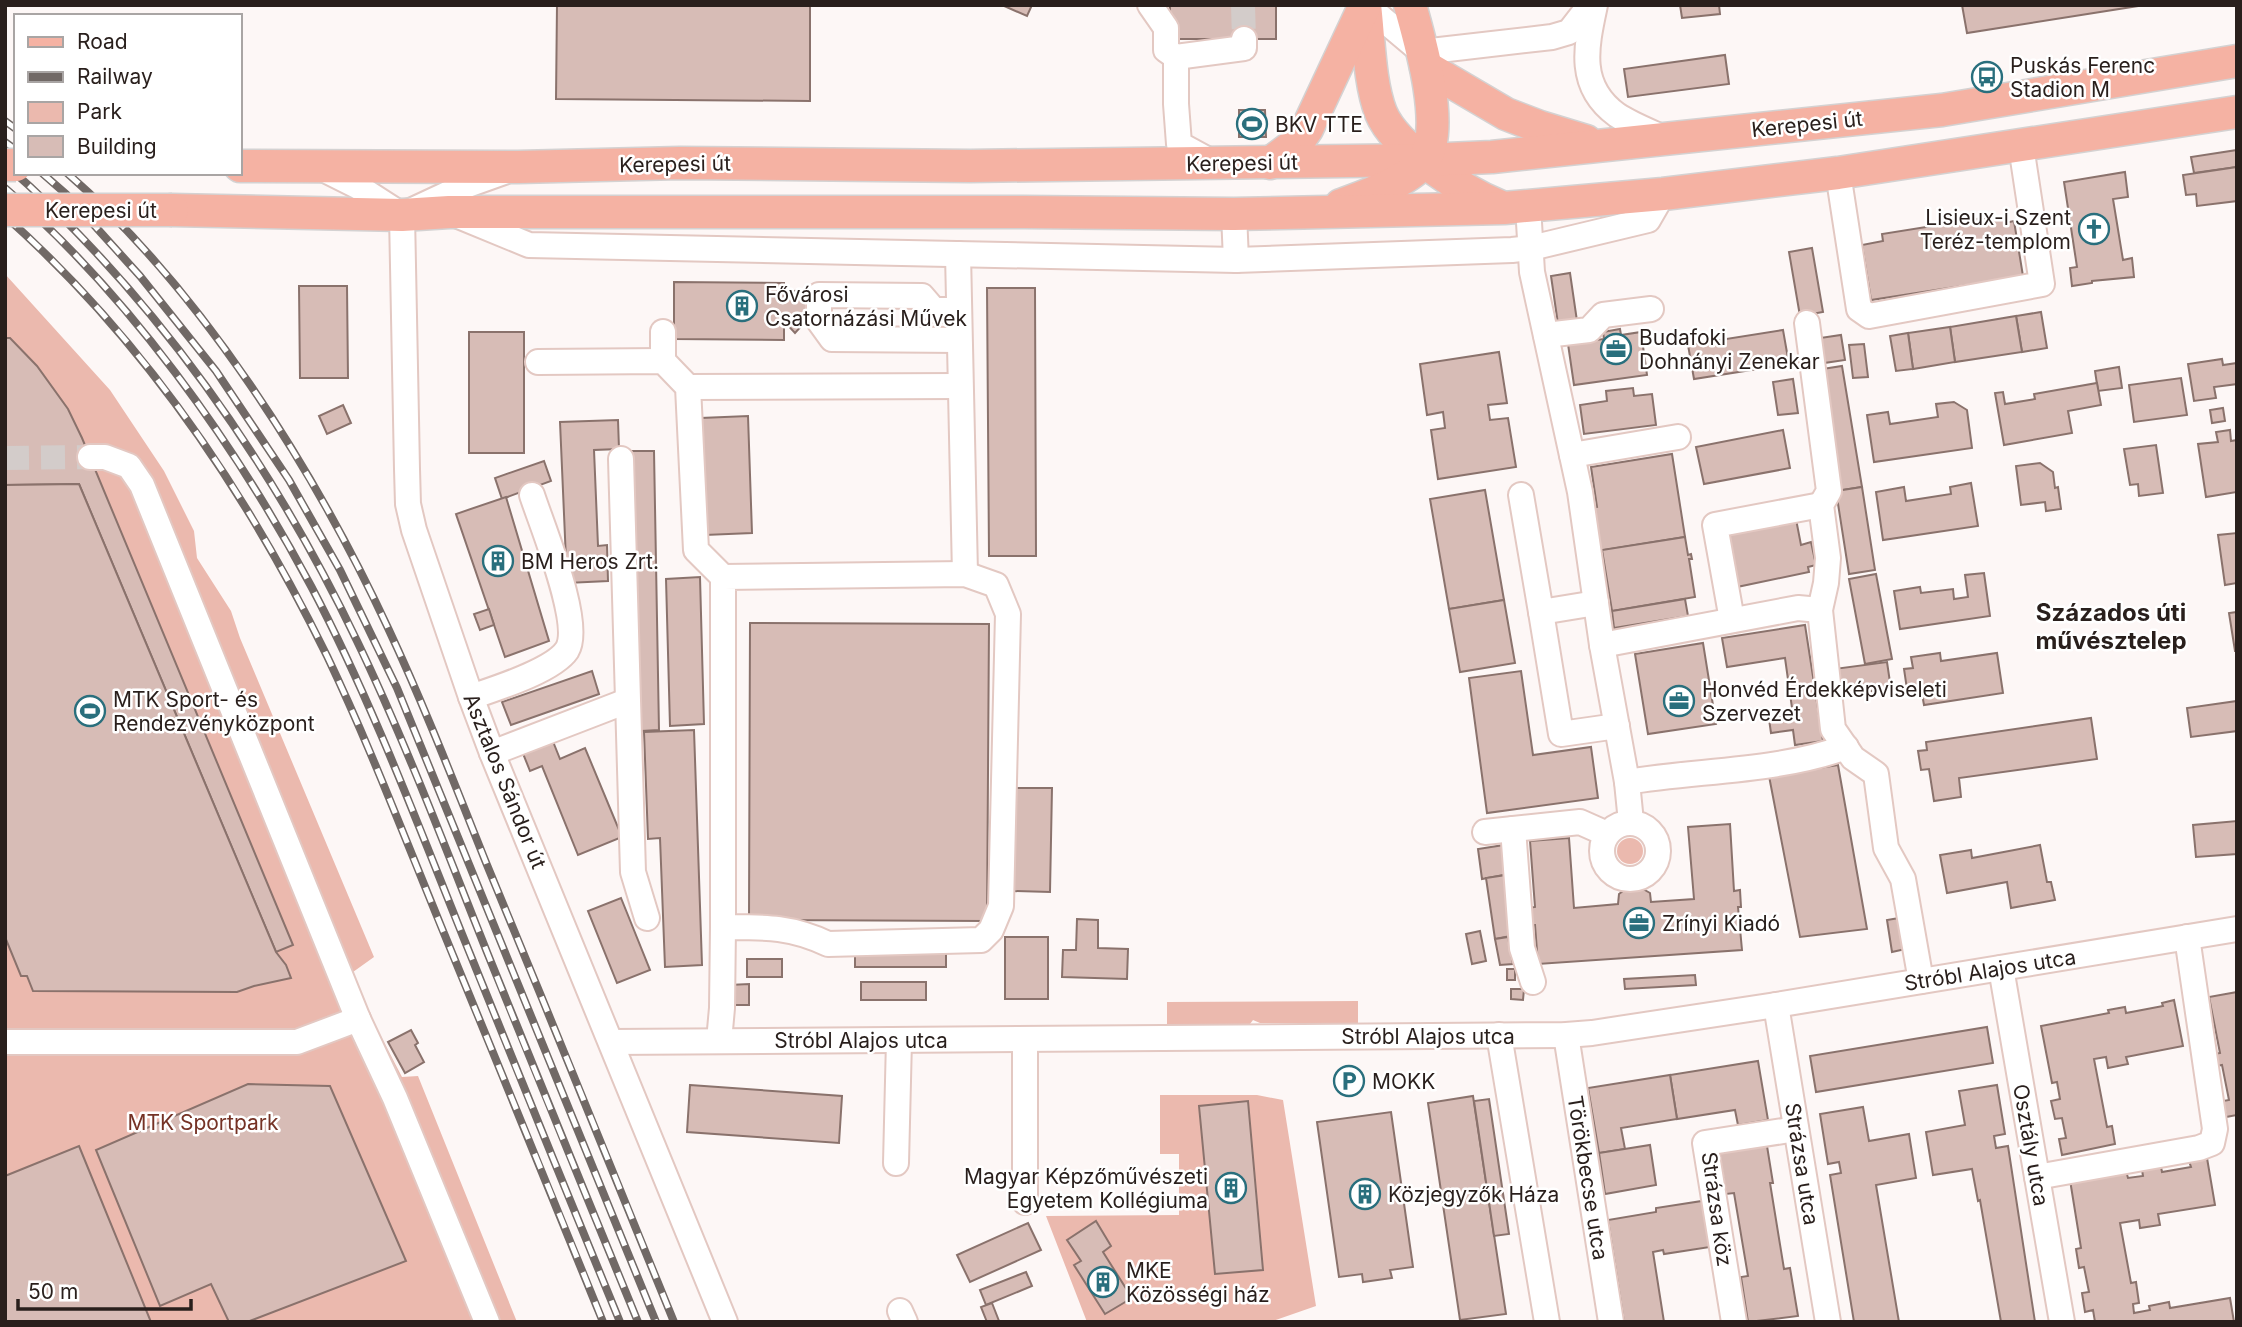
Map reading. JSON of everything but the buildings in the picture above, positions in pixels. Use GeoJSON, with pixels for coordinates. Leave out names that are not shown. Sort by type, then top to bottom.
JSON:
{"type":"FeatureCollection","features":[{"type":"Feature","properties":{"kind":"main road"},"geometry":{"type":"LineString","coordinates":[[1365,5],[1376,96],[1387,124],[1398,137],[1458,185],[1516,207]]}},
{"type":"Feature","properties":{"kind":"main road"},"geometry":{"type":"LineString","coordinates":[[1270,163],[1298,142],[1307,129],[1365,5]]}},
{"type":"Feature","properties":{"kind":"main road"},"geometry":{"type":"LineString","coordinates":[[1320,212],[1396,181],[1425,160],[1430,143],[1432,118],[1424,60],[1410,5]]}},
{"type":"Feature","properties":{"kind":"main road"},"geometry":{"type":"LineString","coordinates":[[1424,60],[1506,114],[1601,146]]}},
{"type":"Feature","properties":{"kind":"main road","name":"Kerepesi út"},"geometry":{"type":"LineString","coordinates":[[242,166],[518,167],[680,163],[970,166],[1270,163],[1492,157],[1942,110],[2237,61]]}},
{"type":"Feature","properties":{"kind":"main road","name":"Kerepesi út"},"geometry":{"type":"LineString","coordinates":[[5,209],[402,215],[449,212],[1234,214],[1516,207],[1663,194],[1838,173],[2237,112]]}},
{"type":"Feature","properties":{"kind":"street"},"geometry":{"type":"LineString","coordinates":[[1150,5],[1166,17],[1166,50],[1177,57],[1244,48],[1244,38]]}},
{"type":"Feature","properties":{"kind":"street"},"geometry":{"type":"LineString","coordinates":[[1365,5],[1424,60],[1569,32],[1593,5]]}},
{"type":"Feature","properties":{"kind":"street"},"geometry":{"type":"LineString","coordinates":[[1593,5],[1586,68],[1598,96],[1618,115],[1666,139]]}},
{"type":"Feature","properties":{"kind":"street"},"geometry":{"type":"LineString","coordinates":[[1177,57],[1179,144],[1214,163]]}},
{"type":"Feature","properties":{"kind":"street"},"geometry":{"type":"LineString","coordinates":[[1838,173],[1859,309],[1869,316],[2042,284],[2021,146]]}},
{"type":"Feature","properties":{"kind":"street"},"geometry":{"type":"LineString","coordinates":[[318,167],[357,186],[402,215],[462,187],[518,167]]}},
{"type":"Feature","properties":{"kind":"street","name":"Kerepesi út"},"geometry":{"type":"LineString","coordinates":[[449,212],[529,245],[1236,260],[1531,248],[1648,220],[1663,194]]}},
{"type":"Feature","properties":{"kind":"street"},"geometry":{"type":"LineString","coordinates":[[1516,207],[1531,248],[1532,272],[1580,492],[1602,645],[1627,782],[1631,822]]}},
{"type":"Feature","properties":{"kind":"street"},"geometry":{"type":"LineString","coordinates":[[1234,214],[1236,260]]}},
{"type":"Feature","properties":{"kind":"street","name":"Asztalos Sándor út"},"geometry":{"type":"LineString","coordinates":[[402,215],[408,503],[414,530],[492,753],[725,1322]]}},
{"type":"Feature","properties":{"kind":"street"},"geometry":{"type":"LineString","coordinates":[[958,254],[965,574]]}},
{"type":"Feature","properties":{"kind":"street"},"geometry":{"type":"LineString","coordinates":[[958,310],[934,310],[922,296],[819,295],[819,321],[832,339],[959,340]]}},
{"type":"Feature","properties":{"kind":"street"},"geometry":{"type":"LineString","coordinates":[[1546,335],[1589,330],[1604,314],[1651,309]]}},
{"type":"Feature","properties":{"kind":"street"},"geometry":{"type":"LineString","coordinates":[[1807,323],[1829,491],[1821,506],[1828,558],[1820,610],[1833,729],[1853,758],[1876,774],[1886,848],[1903,879],[1921,981]]}},
{"type":"Feature","properties":{"kind":"street"},"geometry":{"type":"LineString","coordinates":[[663,332],[663,361],[688,387],[696,550],[723,577],[723,927],[719,1041]]}},
{"type":"Feature","properties":{"kind":"street"},"geometry":{"type":"LineString","coordinates":[[538,362],[663,361]]}},
{"type":"Feature","properties":{"kind":"street"},"geometry":{"type":"LineString","coordinates":[[688,387],[960,386]]}},
{"type":"Feature","properties":{"kind":"street"},"geometry":{"type":"LineString","coordinates":[[1572,455],[1678,437]]}},
{"type":"Feature","properties":{"kind":"street"},"geometry":{"type":"LineString","coordinates":[[90,457],[105,457],[129,466],[142,485],[358,1019],[394,1098],[487,1322]]}},
{"type":"Feature","properties":{"kind":"street"},"geometry":{"type":"LineString","coordinates":[[621,459],[633,872],[647,918]]}},
{"type":"Feature","properties":{"kind":"street"},"geometry":{"type":"LineString","coordinates":[[471,697],[515,682],[556,661],[567,650],[572,633],[570,612],[532,495]]}},
{"type":"Feature","properties":{"kind":"street"},"geometry":{"type":"LineString","coordinates":[[1521,495],[1561,734],[1617,726]]}},
{"type":"Feature","properties":{"kind":"street"},"geometry":{"type":"LineString","coordinates":[[1732,620],[1714,525],[1821,506]]}},
{"type":"Feature","properties":{"kind":"street"},"geometry":{"type":"LineString","coordinates":[[723,577],[965,574],[996,585],[1008,614],[1001,906],[991,930],[981,940],[828,944],[805,933],[777,927],[723,927]]}},
{"type":"Feature","properties":{"kind":"street"},"geometry":{"type":"LineString","coordinates":[[1541,612],[1596,603]]}},
{"type":"Feature","properties":{"kind":"street"},"geometry":{"type":"LineString","coordinates":[[1602,645],[1798,608],[1820,610]]}},
{"type":"Feature","properties":{"kind":"street"},"geometry":{"type":"LineString","coordinates":[[492,753],[627,701]]}},
{"type":"Feature","properties":{"kind":"street"},"geometry":{"type":"LineString","coordinates":[[1627,782],[1759,766],[1827,754],[1846,747]]}},
{"type":"Feature","properties":{"kind":"street"},"geometry":{"type":"LineString","coordinates":[[1485,832],[1580,822],[1607,834]]}},
{"type":"Feature","properties":{"kind":"street"},"geometry":{"type":"LineString","coordinates":[[1631,822],[1644,826],[1654,836],[1658,849],[1656,862],[1648,873],[1636,879],[1622,878],[1610,872],[1603,860],[1601,847],[1607,834],[1617,825],[1631,822]]}},
{"type":"Feature","properties":{"kind":"street"},"geometry":{"type":"LineString","coordinates":[[1513,829],[1522,948],[1533,982]]}},
{"type":"Feature","properties":{"kind":"street","name":"Stróbl Alajos utca"},"geometry":{"type":"LineString","coordinates":[[611,1042],[1566,1035],[1776,1005],[2237,929]]}},
{"type":"Feature","properties":{"kind":"street"},"geometry":{"type":"LineString","coordinates":[[2037,1177],[2199,1148],[2212,1143],[2215,1129],[2187,937]]}},
{"type":"Feature","properties":{"kind":"street","name":"Osztály utca"},"geometry":{"type":"LineString","coordinates":[[2001,968],[2062,1322]]}},
{"type":"Feature","properties":{"kind":"street","name":"Strázsa utca"},"geometry":{"type":"LineString","coordinates":[[1776,1005],[1828,1322]]}},
{"type":"Feature","properties":{"kind":"street"},"geometry":{"type":"LineString","coordinates":[[5,1042],[297,1042],[358,1019]]}},
{"type":"Feature","properties":{"kind":"street"},"geometry":{"type":"LineString","coordinates":[[1499,1035],[1547,1322]]}},
{"type":"Feature","properties":{"kind":"street","name":"Törökbecse utca"},"geometry":{"type":"LineString","coordinates":[[1566,1035],[1611,1322]]}},
{"type":"Feature","properties":{"kind":"street"},"geometry":{"type":"LineString","coordinates":[[1025,1039],[1025,1202]]}},
{"type":"Feature","properties":{"kind":"street"},"geometry":{"type":"LineString","coordinates":[[896,1163],[899,1040]]}},
{"type":"Feature","properties":{"kind":"street","name":"Strázsa köz"},"geometry":{"type":"LineString","coordinates":[[1734,1322],[1705,1143],[1796,1129]]}},
{"type":"Feature","properties":{"kind":"green space","name":"MTK Sportpark"},"geometry":{"type":"Polygon","coordinates":[[[5,274],[110,390],[164,471],[194,531],[197,558],[231,611],[374,957],[346,977],[360,996],[402,1077],[418,1076],[517,1322],[5,1322],[5,274]]]}},
{"type":"Feature","properties":{"kind":"green space"},"geometry":{"type":"Polygon","coordinates":[[[1630,838],[1639,842],[1643,851],[1639,860],[1630,864],[1621,860],[1617,851],[1621,842],[1630,838]]]}},
{"type":"Feature","properties":{"kind":"green space"},"geometry":{"type":"Polygon","coordinates":[[[1358,1001],[1358,1023],[1260,1023],[1253,1020],[1250,1024],[1167,1024],[1167,1002],[1358,1001]]]}},
{"type":"Feature","properties":{"kind":"green space"},"geometry":{"type":"Polygon","coordinates":[[[1160,1095],[1257,1095],[1283,1100],[1316,1306],[1270,1322],[1087,1322],[1046,1216],[1179,1215],[1179,1154],[1160,1154],[1160,1095]]]}},
{"type":"Feature","properties":{"kind":"tunnel"},"geometry":{"type":"LineString","coordinates":[[1243,5],[1244,39]]}},
{"type":"Feature","properties":{"kind":"tunnel"},"geometry":{"type":"LineString","coordinates":[[5,458],[90,457]]}},
{"type":"Feature","properties":{"kind":"railway"},"geometry":{"type":"LineString","coordinates":[[5,121],[14,128]]}},
{"type":"Feature","properties":{"kind":"railway"},"geometry":{"type":"LineString","coordinates":[[5,142],[14,149]]}},
{"type":"Feature","properties":{"kind":"railway"},"geometry":{"type":"LineString","coordinates":[[5,164],[14,172]]}},
{"type":"Feature","properties":{"kind":"railway"},"geometry":{"type":"LineString","coordinates":[[17,175],[111,269],[205,385],[248,446],[324,575],[357,641],[410,760],[638,1322]]}},
{"type":"Feature","properties":{"kind":"railway"},"geometry":{"type":"LineString","coordinates":[[44,175],[66,194],[140,276],[216,371],[289,480],[340,570],[397,688],[656,1322]]}},
{"type":"Feature","properties":{"kind":"railway"},"geometry":{"type":"LineString","coordinates":[[69,175],[163,271],[208,326],[289,444],[358,567],[427,716],[674,1322]]}},
{"type":"Feature","properties":{"kind":"railway"},"geometry":{"type":"LineString","coordinates":[[5,188],[51,230],[94,275],[176,373],[248,478],[311,586],[353,671],[391,758],[620,1322]]}},
{"type":"Feature","properties":{"kind":"railway"},"geometry":{"type":"LineString","coordinates":[[5,216],[55,263],[102,313],[146,366],[226,476],[296,594],[372,756],[603,1322]]}},
{"type":"Feature","properties":{"kind":"place","name":"Puskás Ferenc Stadion M"},"geometry":{"type":"Point","coordinates":[1987,77]}},
{"type":"Feature","properties":{"kind":"place","name":"BKV TTE"},"geometry":{"type":"Point","coordinates":[1252,124]}},
{"type":"Feature","properties":{"kind":"place","name":"Lisieux-i Szent Teréz-templom"},"geometry":{"type":"Point","coordinates":[2094,229]}},
{"type":"Feature","properties":{"kind":"place","name":"Fővárosi Csatornázási Művek"},"geometry":{"type":"Point","coordinates":[742,306]}},
{"type":"Feature","properties":{"kind":"place","name":"Budafoki Dohnányi Zenekar"},"geometry":{"type":"Point","coordinates":[1616,349]}},
{"type":"Feature","properties":{"kind":"place","name":"BM Heros Zrt."},"geometry":{"type":"Point","coordinates":[498,561]}},
{"type":"Feature","properties":{"kind":"place","name":"Honvéd Érdekképviseleti Szervezet"},"geometry":{"type":"Point","coordinates":[1679,701]}},
{"type":"Feature","properties":{"kind":"place","name":"MTK Sport- és Rendezvényközpont"},"geometry":{"type":"Point","coordinates":[90,711]}},
{"type":"Feature","properties":{"kind":"place","name":"Zrínyi Kiadó"},"geometry":{"type":"Point","coordinates":[1639,923]}},
{"type":"Feature","properties":{"kind":"place","name":"MOKK"},"geometry":{"type":"Point","coordinates":[1349,1081]}},
{"type":"Feature","properties":{"kind":"place","name":"Magyar Képzőművészeti Egyetem Kollégiuma"},"geometry":{"type":"Point","coordinates":[1231,1188]}},
{"type":"Feature","properties":{"kind":"place","name":"Közjegyzők Háza"},"geometry":{"type":"Point","coordinates":[1365,1194]}},
{"type":"Feature","properties":{"kind":"place","name":"MKE Közösségi ház"},"geometry":{"type":"Point","coordinates":[1103,1282]}},
{"type":"Feature","properties":{"kind":"district","name":"Százados úti művésztelep"},"geometry":{"type":"Point","coordinates":[2111,626]}}]}
